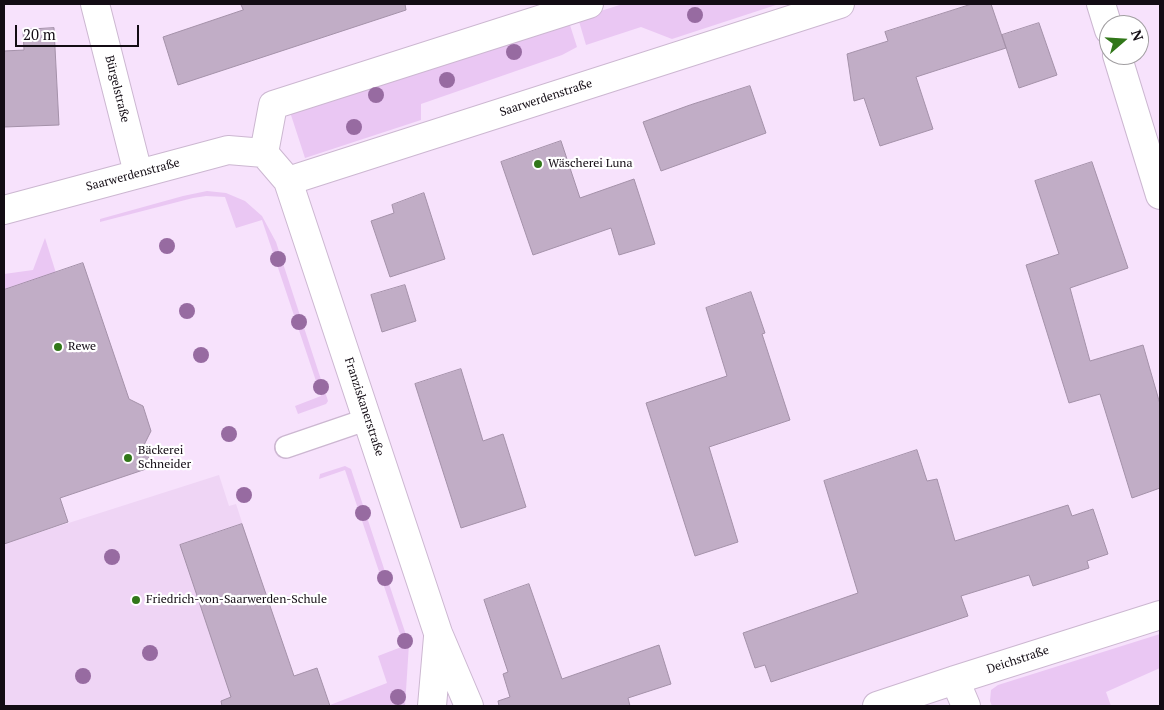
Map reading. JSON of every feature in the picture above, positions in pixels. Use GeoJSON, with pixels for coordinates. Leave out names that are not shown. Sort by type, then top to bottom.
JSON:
{"type":"FeatureCollection","features":[{"type":"Feature","properties":{"kind":"street","name":"Bürgelstraße"},"geometry":{"type":"LineString","coordinates":[[95,4],[138,174]]}},
{"type":"Feature","properties":{"kind":"street"},"geometry":{"type":"LineString","coordinates":[[288,181],[264,152],[273,105],[589,4]]}},
{"type":"Feature","properties":{"kind":"street","name":"Saarwerdenstraße"},"geometry":{"type":"LineString","coordinates":[[288,181],[840,4]]}},
{"type":"Feature","properties":{"kind":"street"},"geometry":{"type":"LineString","coordinates":[[1120,65],[1160,195]]}},
{"type":"Feature","properties":{"kind":"street","name":"Saarwerdenstraße"},"geometry":{"type":"LineString","coordinates":[[4,210],[228,150],[264,152]]}},
{"type":"Feature","properties":{"kind":"street","name":"Franziskanerstraße"},"geometry":{"type":"LineString","coordinates":[[288,181],[438,633],[468,706]]}},
{"type":"Feature","properties":{"kind":"street","name":"Deichstraße"},"geometry":{"type":"LineString","coordinates":[[877,706],[1160,615]]}},
{"type":"Feature","properties":{"kind":"street","name":"Franziskanerstraße"},"geometry":{"type":"LineString","coordinates":[[432,706],[438,633]]}},
{"type":"Feature","properties":{"kind":"street"},"geometry":{"type":"LineString","coordinates":[[955,680],[966,706]]}},
{"type":"Feature","properties":{"kind":"lane"},"geometry":{"type":"LineString","coordinates":[[286,447],[368,419]]}},
{"type":"Feature","properties":{"kind":"shaded area"},"geometry":{"type":"Polygon","coordinates":[[[623,4],[779,4],[672,39],[641,27],[586,45],[578,18],[623,4]]]}},
{"type":"Feature","properties":{"kind":"shaded area"},"geometry":{"type":"Polygon","coordinates":[[[569,22],[577,47],[562,55],[421,104],[421,120],[305,158],[290,112],[569,22]]]}},
{"type":"Feature","properties":{"kind":"shaded area"},"geometry":{"type":"Polygon","coordinates":[[[207,191],[226,193],[245,201],[262,216],[276,242],[328,401],[326,404],[298,414],[295,406],[321,396],[262,220],[236,228],[225,197],[206,196],[100,222],[100,219],[207,191]]]}},
{"type":"Feature","properties":{"kind":"shaded area"},"geometry":{"type":"Polygon","coordinates":[[[45,238],[56,273],[4,290],[4,274],[33,270],[45,238]]]}},
{"type":"Feature","properties":{"kind":"shaded area"},"geometry":{"type":"Polygon","coordinates":[[[345,466],[351,469],[409,644],[405,706],[330,706],[387,683],[378,656],[404,646],[345,470],[319,479],[320,474],[345,466]]]}},
{"type":"Feature","properties":{"kind":"shaded area","name":"Friedrich-von-Saarwerden-Schule"},"geometry":{"type":"Polygon","coordinates":[[[219,475],[229,506],[236,504],[293,676],[317,668],[330,706],[4,706],[4,540],[8,539],[9,542],[219,475]]]}},
{"type":"Feature","properties":{"kind":"shaded area"},"geometry":{"type":"Polygon","coordinates":[[[1160,634],[1160,668],[1106,692],[1111,706],[992,706],[990,701],[991,690],[998,685],[1160,634]]]}},
{"type":"Feature","properties":{"kind":"building"},"geometry":{"type":"Polygon","coordinates":[[[241,4],[405,4],[406,10],[178,85],[163,37],[243,10],[241,4]]]}},
{"type":"Feature","properties":{"kind":"building"},"geometry":{"type":"Polygon","coordinates":[[[972,4],[991,4],[1006,48],[916,77],[933,129],[880,146],[864,98],[854,101],[847,54],[888,41],[885,32],[972,4]]]}},
{"type":"Feature","properties":{"kind":"building"},"geometry":{"type":"Polygon","coordinates":[[[1039,23],[1057,75],[1019,88],[1002,35],[1039,23]]]}},
{"type":"Feature","properties":{"kind":"building"},"geometry":{"type":"Polygon","coordinates":[[[54,28],[59,125],[4,127],[4,51],[24,50],[23,30],[54,28]]]}},
{"type":"Feature","properties":{"kind":"building"},"geometry":{"type":"Polygon","coordinates":[[[750,86],[766,133],[661,171],[643,122],[750,86]]]}},
{"type":"Feature","properties":{"kind":"building"},"geometry":{"type":"Polygon","coordinates":[[[561,141],[580,198],[634,179],[655,244],[619,255],[611,228],[533,255],[501,162],[561,141]]]}},
{"type":"Feature","properties":{"kind":"building"},"geometry":{"type":"Polygon","coordinates":[[[1092,162],[1128,268],[1070,288],[1090,361],[1143,345],[1160,404],[1160,488],[1132,498],[1100,394],[1069,403],[1026,265],[1059,254],[1035,181],[1092,162]]]}},
{"type":"Feature","properties":{"kind":"building"},"geometry":{"type":"Polygon","coordinates":[[[424,193],[445,259],[390,277],[371,221],[394,213],[392,205],[424,193]]]}},
{"type":"Feature","properties":{"kind":"building","name":"Rewe"},"geometry":{"type":"Polygon","coordinates":[[[83,263],[129,399],[143,406],[151,431],[144,445],[152,467],[60,498],[68,522],[4,544],[4,290],[83,263]]]}},
{"type":"Feature","properties":{"kind":"building"},"geometry":{"type":"Polygon","coordinates":[[[405,285],[416,321],[382,332],[371,295],[405,285]]]}},
{"type":"Feature","properties":{"kind":"building"},"geometry":{"type":"Polygon","coordinates":[[[751,292],[765,333],[762,334],[790,420],[709,447],[738,542],[695,556],[646,403],[727,376],[706,308],[751,292]]]}},
{"type":"Feature","properties":{"kind":"building"},"geometry":{"type":"Polygon","coordinates":[[[461,369],[483,441],[503,434],[526,507],[461,528],[415,384],[461,369]]]}},
{"type":"Feature","properties":{"kind":"building"},"geometry":{"type":"Polygon","coordinates":[[[917,450],[927,481],[937,479],[955,541],[1068,505],[1072,516],[1093,509],[1108,554],[1087,561],[1089,568],[1033,586],[1029,575],[961,596],[968,616],[771,682],[765,665],[755,668],[743,633],[858,593],[824,481],[917,450]]]}},
{"type":"Feature","properties":{"kind":"building"},"geometry":{"type":"Polygon","coordinates":[[[242,524],[294,676],[317,668],[330,706],[222,706],[221,701],[231,697],[180,545],[242,524]]]}},
{"type":"Feature","properties":{"kind":"building"},"geometry":{"type":"Polygon","coordinates":[[[529,584],[562,679],[659,645],[671,684],[628,698],[630,706],[499,706],[498,701],[510,697],[503,674],[508,672],[484,600],[529,584]]]}},
{"type":"Feature","properties":{"kind":"place","name":"Wäscherei Luna"},"geometry":{"type":"Point","coordinates":[538,164]}},
{"type":"Feature","properties":{"kind":"place","name":"Rewe"},"geometry":{"type":"Point","coordinates":[58,347]}},
{"type":"Feature","properties":{"kind":"place","name":"Bäckerei Schneider"},"geometry":{"type":"Point","coordinates":[128,458]}},
{"type":"Feature","properties":{"kind":"place","name":"Friedrich-von-Saarwerden-Schule"},"geometry":{"type":"Point","coordinates":[136,600]}}]}
